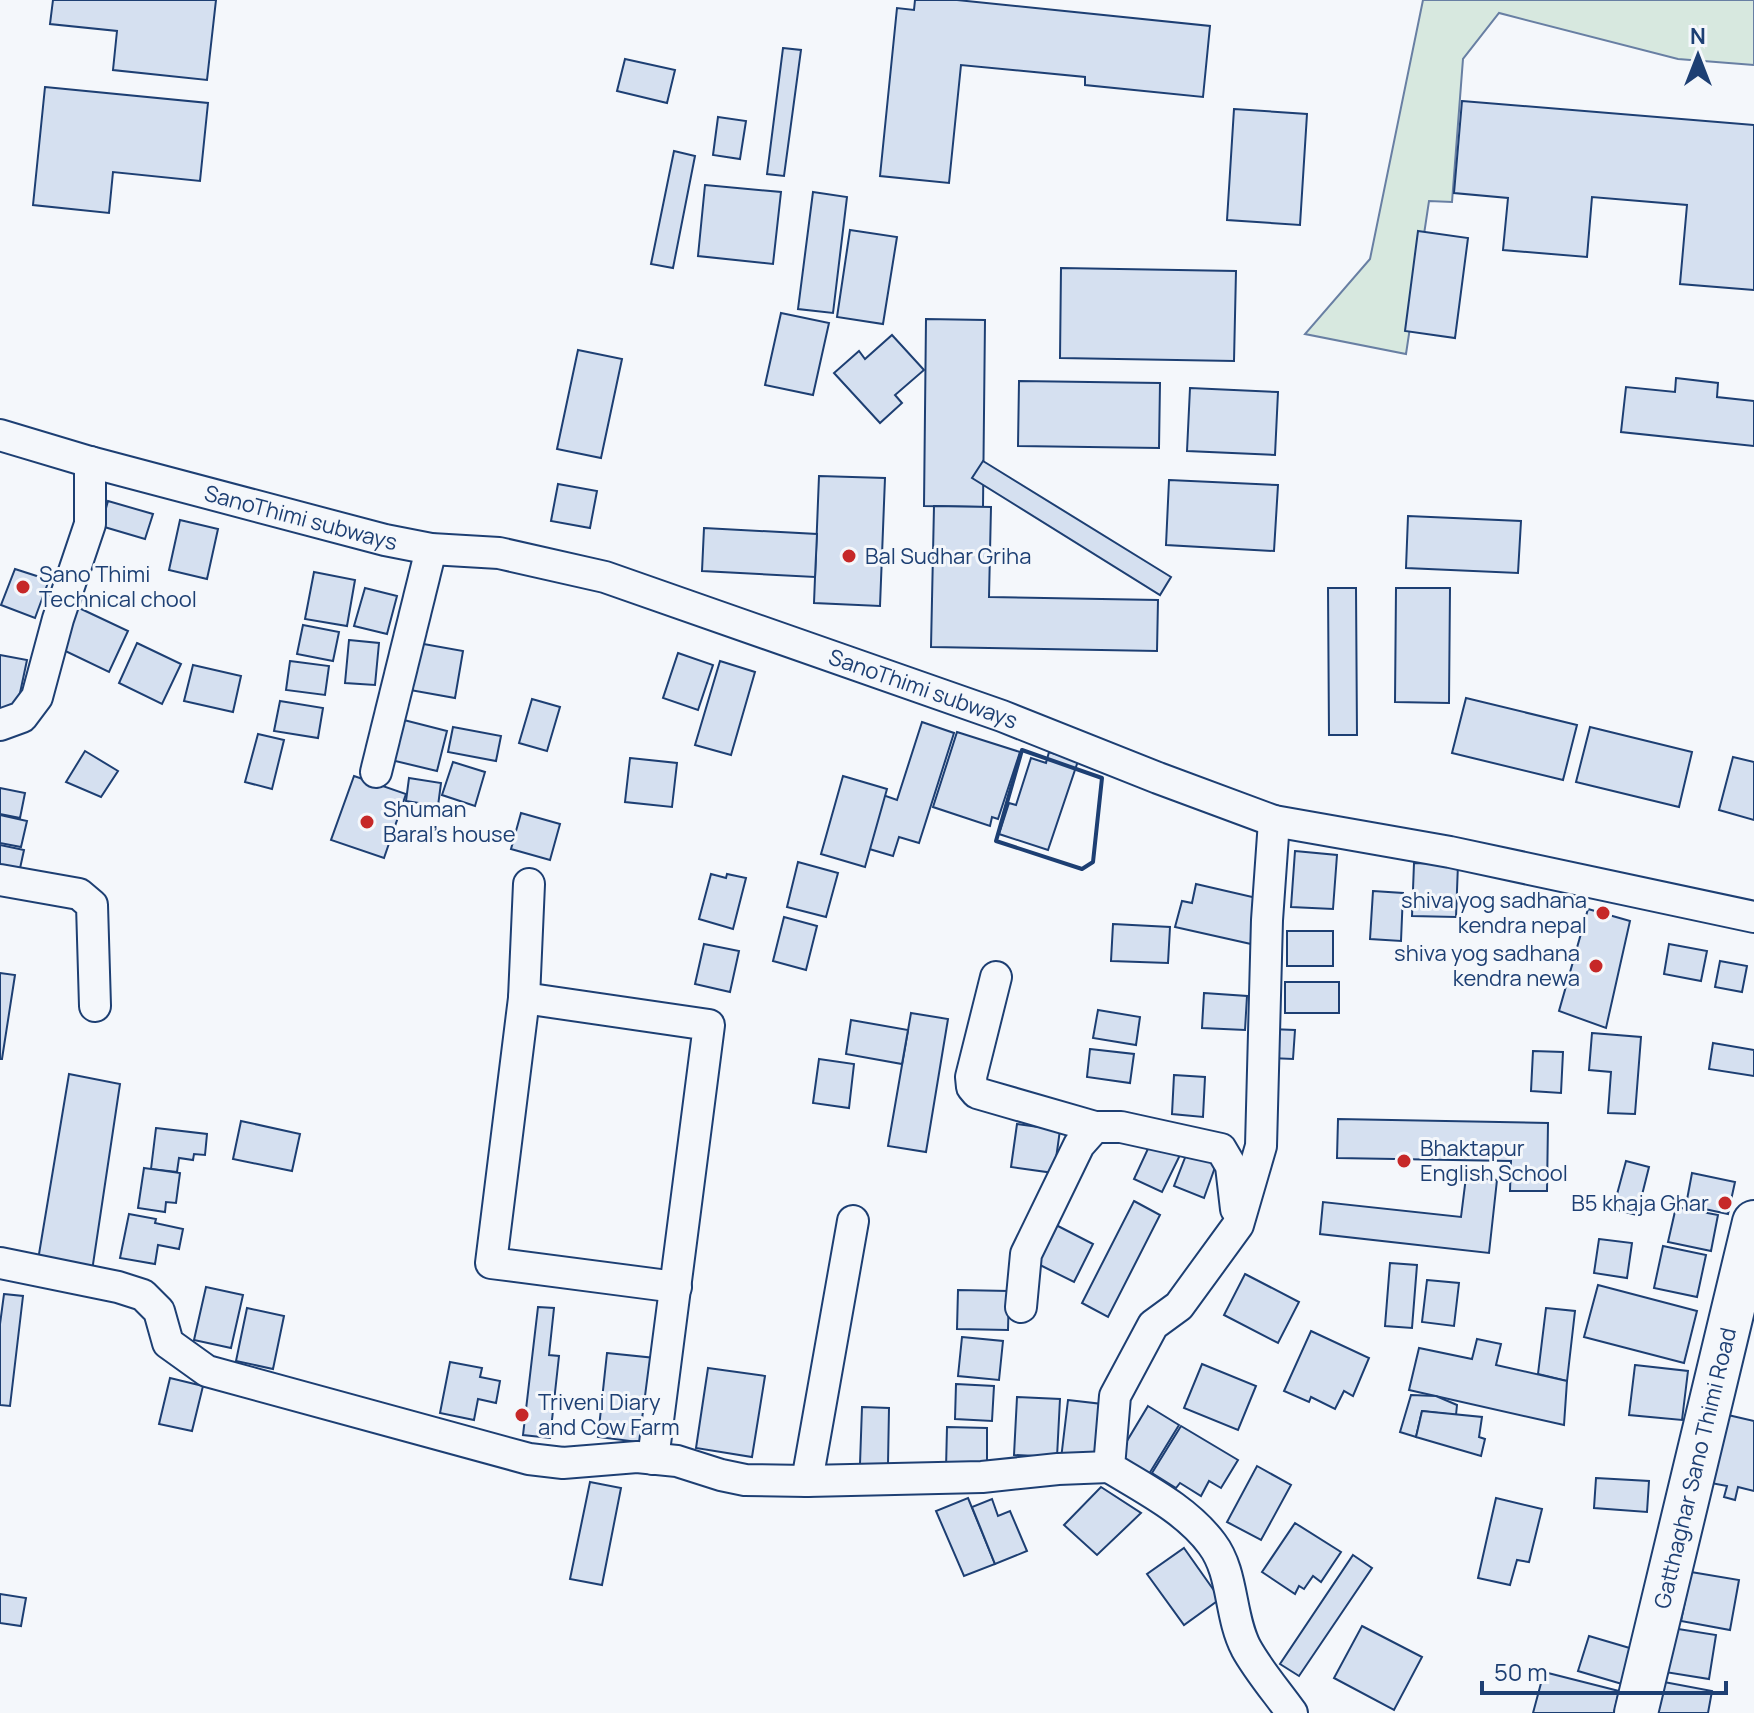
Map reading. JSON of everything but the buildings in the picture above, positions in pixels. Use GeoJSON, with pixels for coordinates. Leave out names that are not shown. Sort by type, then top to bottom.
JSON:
{"type":"FeatureCollection","features":[{"type":"Feature","properties":{"kind":"main road","name":"Gatthaghar Sano Thimi Road"},"geometry":{"type":"LineString","coordinates":[[1636,1713],[1754,1222]]}},
{"type":"Feature","properties":{"kind":"street","name":"SanoThimi subways"},"geometry":{"type":"LineString","coordinates":[[0,435],[385,540],[431,549],[499,553],[605,577],[1002,716],[1274,821],[1450,852],[1754,917]]}},
{"type":"Feature","properties":{"kind":"street"},"geometry":{"type":"LineString","coordinates":[[0,725],[22,717],[37,697],[58,619],[90,524],[90,462]]}},
{"type":"Feature","properties":{"kind":"street"},"geometry":{"type":"LineString","coordinates":[[376,772],[431,549]]}},
{"type":"Feature","properties":{"kind":"street"},"geometry":{"type":"LineString","coordinates":[[1109,1467],[1115,1396],[1153,1325],[1179,1306],[1238,1225],[1261,1146],[1267,920],[1274,821]]}},
{"type":"Feature","properties":{"kind":"street"},"geometry":{"type":"LineString","coordinates":[[0,880],[79,894],[92,905],[95,1006]]}},
{"type":"Feature","properties":{"kind":"street"},"geometry":{"type":"LineString","coordinates":[[529,884],[524,998],[491,1263],[676,1287]]}},
{"type":"Feature","properties":{"kind":"street"},"geometry":{"type":"LineString","coordinates":[[996,977],[971,1077],[972,1087],[977,1093],[1095,1127],[1121,1127],[1221,1149],[1231,1166],[1238,1225]]}},
{"type":"Feature","properties":{"kind":"street"},"geometry":{"type":"LineString","coordinates":[[524,998],[709,1025],[653,1459]]}},
{"type":"Feature","properties":{"kind":"street"},"geometry":{"type":"LineString","coordinates":[[1021,1307],[1026,1254],[1079,1145],[1095,1127]]}},
{"type":"Feature","properties":{"kind":"street"},"geometry":{"type":"LineString","coordinates":[[807,1481],[853,1221]]}},
{"type":"Feature","properties":{"kind":"street"},"geometry":{"type":"LineString","coordinates":[[0,1263],[143,1295],[159,1311],[168,1343],[207,1371],[529,1459],[563,1463],[637,1457],[677,1461],[745,1480],[807,1481],[982,1477],[1109,1467],[1159,1497],[1196,1525],[1214,1546],[1226,1574],[1235,1618],[1246,1648],[1292,1713]]}},
{"type":"Feature","properties":{"kind":"shaded area"},"geometry":{"type":"Polygon","coordinates":[[[1423,0],[1754,0],[1754,65],[1678,59],[1499,13],[1463,59],[1452,202],[1429,201],[1406,354],[1305,334],[1370,259],[1423,0]]]}},
{"type":"Feature","properties":{"kind":"wall"},"geometry":{"type":"LineString","coordinates":[[1022,750],[1102,778],[1093,862],[1082,869],[996,841],[1022,750]]}},
{"type":"Feature","properties":{"kind":"place","name":"Bal Sudhar Griha"},"geometry":{"type":"Point","coordinates":[849,556]}},
{"type":"Feature","properties":{"kind":"place","name":"Sano Thimi Technical chool"},"geometry":{"type":"Point","coordinates":[23,587]}},
{"type":"Feature","properties":{"kind":"place","name":"Shuman Baral's house"},"geometry":{"type":"Point","coordinates":[367,822]}},
{"type":"Feature","properties":{"kind":"place","name":"shiva yog sadhana kendra nepal"},"geometry":{"type":"Point","coordinates":[1603,913]}},
{"type":"Feature","properties":{"kind":"place","name":"shiva yog sadhana kendra newa"},"geometry":{"type":"Point","coordinates":[1596,966]}},
{"type":"Feature","properties":{"kind":"place","name":"Bhaktapur English School"},"geometry":{"type":"Point","coordinates":[1404,1161]}},
{"type":"Feature","properties":{"kind":"place","name":"B5 khaja Ghar"},"geometry":{"type":"Point","coordinates":[1725,1203]}},
{"type":"Feature","properties":{"kind":"place","name":"Triveni Diary and Cow Farm"},"geometry":{"type":"Point","coordinates":[522,1415]}}]}
